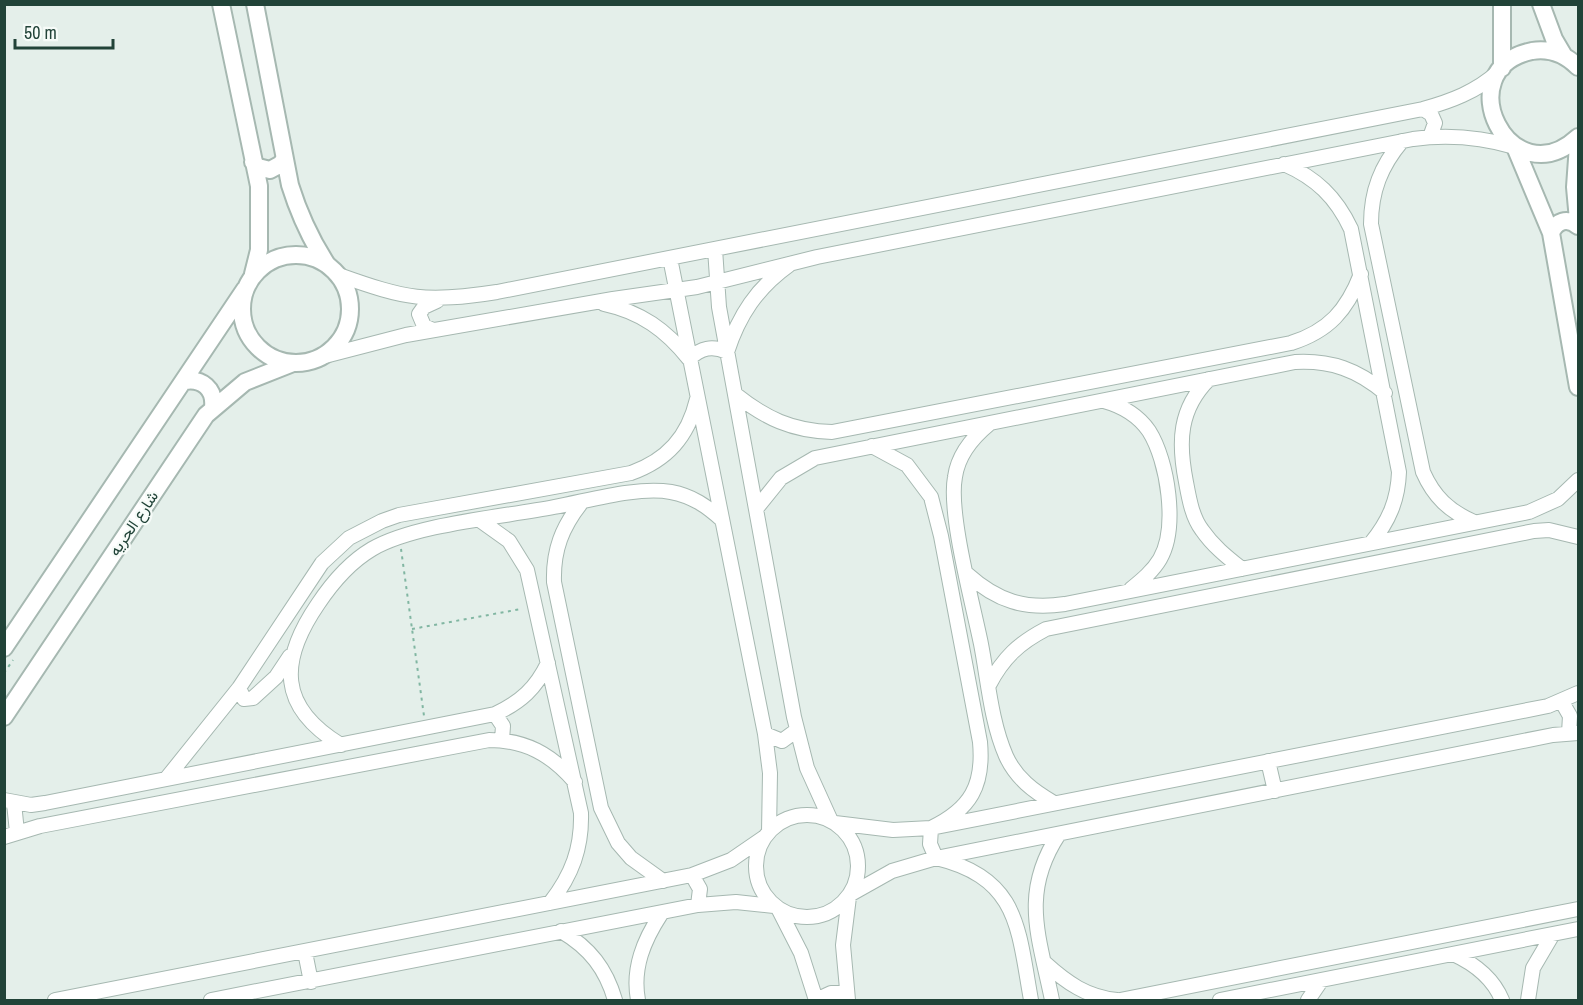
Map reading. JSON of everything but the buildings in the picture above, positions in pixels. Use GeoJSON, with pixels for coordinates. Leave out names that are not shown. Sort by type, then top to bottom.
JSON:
{"type":"FeatureCollection","features":[{"type":"Feature","properties":{"kind":"street"},"geometry":{"type":"LineString","coordinates":[[221,4],[260,186],[261,227],[242,318],[254,344],[265,354],[293,363],[433,330],[718,283],[795,262],[1402,141],[1430,137],[1485,138],[1543,153],[1558,151],[1578,137]]}},
{"type":"Feature","properties":{"kind":"street"},"geometry":{"type":"LineString","coordinates":[[255,4],[284,159],[299,214],[347,289],[350,304],[349,320],[339,341],[321,357]]}},
{"type":"Feature","properties":{"kind":"street"},"geometry":{"type":"LineString","coordinates":[[1502,4],[1501,70],[1491,95],[1493,120],[1502,135],[1515,147],[1551,233],[1578,387]]}},
{"type":"Feature","properties":{"kind":"street"},"geometry":{"type":"LineString","coordinates":[[1541,4],[1546,21],[1573,61]]}},
{"type":"Feature","properties":{"kind":"street"},"geometry":{"type":"LineString","coordinates":[[10,653],[11,631],[185,381],[249,282],[272,260],[296,254],[312,256],[333,269],[395,295],[439,300],[497,292],[1423,109],[1466,95],[1484,85],[1524,53],[1538,50],[1573,61]]}},
{"type":"Feature","properties":{"kind":"street"},"geometry":{"type":"LineString","coordinates":[[1423,109],[1434,118],[1435,128],[1430,137]]}},
{"type":"Feature","properties":{"kind":"street"},"geometry":{"type":"LineString","coordinates":[[1402,141],[1390,155],[1375,188],[1371,224],[1418,452],[1430,488],[1442,503],[1474,522]]}},
{"type":"Feature","properties":{"kind":"street"},"geometry":{"type":"LineString","coordinates":[[1578,145],[1575,186],[1578,220]]}},
{"type":"Feature","properties":{"kind":"street"},"geometry":{"type":"LineString","coordinates":[[1178,157],[1185,183]]}},
{"type":"Feature","properties":{"kind":"street"},"geometry":{"type":"LineString","coordinates":[[254,162],[258,167],[270,170],[281,164],[284,159]]}},
{"type":"Feature","properties":{"kind":"street"},"geometry":{"type":"LineString","coordinates":[[1284,164],[1318,183],[1332,196],[1351,229],[1398,456],[1398,488],[1395,503],[1381,531],[1371,543]]}},
{"type":"Feature","properties":{"kind":"street"},"geometry":{"type":"LineString","coordinates":[[1551,233],[1559,222],[1567,220],[1578,225]]}},
{"type":"Feature","properties":{"kind":"street"},"geometry":{"type":"LineString","coordinates":[[1351,229],[1359,223],[1371,224]]}},
{"type":"Feature","properties":{"kind":"street"},"geometry":{"type":"LineString","coordinates":[[670,258],[765,734],[770,773],[767,834],[759,847],[756,873],[759,885],[777,908],[801,953],[816,1000],[831,993],[848,997],[843,945],[850,895],[858,875],[858,855],[853,843],[833,822],[814,786],[797,730],[719,307],[715,249]]}},
{"type":"Feature","properties":{"kind":"street"},"geometry":{"type":"LineString","coordinates":[[727,352],[735,329],[746,309],[776,275],[795,262]]}},
{"type":"Feature","properties":{"kind":"street"},"geometry":{"type":"LineString","coordinates":[[735,394],[770,419],[789,427],[831,432],[1291,343],[1311,337],[1328,326],[1342,312],[1353,295],[1361,274]]}},
{"type":"Feature","properties":{"kind":"street"},"geometry":{"type":"LineString","coordinates":[[433,330],[421,323],[419,314],[424,307],[439,300]]}},
{"type":"Feature","properties":{"kind":"street"},"geometry":{"type":"LineString","coordinates":[[596,302],[638,314],[674,340],[689,359]]}},
{"type":"Feature","properties":{"kind":"street"},"geometry":{"type":"LineString","coordinates":[[1291,343],[1297,349],[1295,362]]}},
{"type":"Feature","properties":{"kind":"street"},"geometry":{"type":"LineString","coordinates":[[689,359],[702,349],[711,348],[727,352]]}},
{"type":"Feature","properties":{"kind":"street"},"geometry":{"type":"LineString","coordinates":[[756,509],[781,478],[797,466],[835,453],[1295,362],[1314,361],[1352,370],[1384,393]]}},
{"type":"Feature","properties":{"kind":"street","name":"شارع الحريه"},"geometry":{"type":"LineString","coordinates":[[4,717],[213,407],[245,382],[293,363]]}},
{"type":"Feature","properties":{"kind":"street"},"geometry":{"type":"LineString","coordinates":[[1209,379],[1197,391],[1188,407],[1182,424],[1180,442],[1192,511],[1211,543],[1242,569]]}},
{"type":"Feature","properties":{"kind":"street"},"geometry":{"type":"LineString","coordinates":[[185,381],[198,381],[209,388],[213,407]]}},
{"type":"Feature","properties":{"kind":"street"},"geometry":{"type":"LineString","coordinates":[[166,779],[239,688],[322,563],[349,538],[382,520],[418,511],[622,475],[647,468],[675,447],[693,417],[697,399]]}},
{"type":"Feature","properties":{"kind":"street"},"geometry":{"type":"LineString","coordinates":[[1102,400],[1120,406],[1136,416],[1148,430],[1157,447],[1170,516],[1168,538],[1160,559],[1146,577],[1128,591]]}},
{"type":"Feature","properties":{"kind":"street"},"geometry":{"type":"LineString","coordinates":[[992,422],[967,445],[959,461],[953,494],[959,533],[999,737],[1007,758],[1019,776],[1034,792],[1054,803]]}},
{"type":"Feature","properties":{"kind":"street"},"geometry":{"type":"LineString","coordinates":[[831,432],[829,446],[835,453]]}},
{"type":"Feature","properties":{"kind":"street"},"geometry":{"type":"LineString","coordinates":[[1157,447],[1170,440],[1180,442]]}},
{"type":"Feature","properties":{"kind":"street"},"geometry":{"type":"LineString","coordinates":[[872,446],[907,465],[921,480],[931,497],[941,536],[980,742],[982,763],[977,784],[967,803],[951,819],[931,828]]}},
{"type":"Feature","properties":{"kind":"street"},"geometry":{"type":"LineString","coordinates":[[1398,456],[1408,458],[1418,452]]}},
{"type":"Feature","properties":{"kind":"street"},"geometry":{"type":"LineString","coordinates":[[647,468],[652,479],[649,491]]}},
{"type":"Feature","properties":{"kind":"street"},"geometry":{"type":"LineString","coordinates":[[967,574],[983,589],[1002,599],[1022,606],[1043,607],[1529,512],[1558,500],[1578,480]]}},
{"type":"Feature","properties":{"kind":"street"},"geometry":{"type":"LineString","coordinates":[[239,688],[242,697],[254,698],[276,677],[292,654],[312,614],[340,577],[371,550],[399,537],[649,491],[689,497],[707,507],[722,520]]}},
{"type":"Feature","properties":{"kind":"street"},"geometry":{"type":"LineString","coordinates":[[582,502],[567,524],[556,548],[554,582],[601,808],[608,826],[624,851],[663,881]]}},
{"type":"Feature","properties":{"kind":"street"},"geometry":{"type":"LineString","coordinates":[[1170,516],[1184,516],[1192,511]]}},
{"type":"Feature","properties":{"kind":"street"},"geometry":{"type":"LineString","coordinates":[[1529,512],[1536,523],[1534,531]]}},
{"type":"Feature","properties":{"kind":"street"},"geometry":{"type":"LineString","coordinates":[[480,521],[509,541],[520,555],[532,586],[581,813],[581,832],[575,861],[562,887],[550,903]]}},
{"type":"Feature","properties":{"kind":"street"},"geometry":{"type":"LineString","coordinates":[[989,685],[999,667],[1012,651],[1028,638],[1046,629],[1534,531],[1549,530],[1578,537]]}},
{"type":"Feature","properties":{"kind":"street"},"geometry":{"type":"LineString","coordinates":[[941,536],[950,531],[959,533]]}},
{"type":"Feature","properties":{"kind":"street"},"geometry":{"type":"LineString","coordinates":[[532,586],[544,580],[554,582]]}},
{"type":"Feature","properties":{"kind":"street"},"geometry":{"type":"LineString","coordinates":[[1043,607],[1039,619],[1046,629]]}},
{"type":"Feature","properties":{"kind":"street"},"geometry":{"type":"LineString","coordinates":[[292,654],[292,682],[300,708],[311,723],[341,746]]}},
{"type":"Feature","properties":{"kind":"street"},"geometry":{"type":"LineString","coordinates":[[548,663],[540,680],[528,694],[513,706],[495,714],[45,803],[9,802],[10,835],[464,744],[502,740],[523,744],[543,753],[561,765],[575,782]]}},
{"type":"Feature","properties":{"kind":"street"},"geometry":{"type":"LineString","coordinates":[[55,1000],[692,875],[731,860],[791,817],[811,816],[833,822],[893,830],[931,828],[1562,702],[1578,693]]}},
{"type":"Feature","properties":{"kind":"street"},"geometry":{"type":"LineString","coordinates":[[211,1000],[698,906],[736,902],[777,908],[797,916],[817,917],[829,913],[850,895],[892,871],[936,858],[1574,733],[1570,716],[1562,702]]}},
{"type":"Feature","properties":{"kind":"street"},"geometry":{"type":"LineString","coordinates":[[495,714],[503,726],[502,740]]}},
{"type":"Feature","properties":{"kind":"street"},"geometry":{"type":"LineString","coordinates":[[765,734],[782,741],[797,730]]}},
{"type":"Feature","properties":{"kind":"street"},"geometry":{"type":"LineString","coordinates":[[980,742],[993,743],[999,737]]}},
{"type":"Feature","properties":{"kind":"street"},"geometry":{"type":"LineString","coordinates":[[1268,761],[1275,790]]}},
{"type":"Feature","properties":{"kind":"street"},"geometry":{"type":"LineString","coordinates":[[581,813],[594,814],[601,808]]}},
{"type":"Feature","properties":{"kind":"street"},"geometry":{"type":"LineString","coordinates":[[931,828],[930,844],[936,858],[972,869],[987,879],[1000,893],[1016,920],[1031,1000]]}},
{"type":"Feature","properties":{"kind":"street"},"geometry":{"type":"LineString","coordinates":[[1052,1000],[1036,917],[1036,885],[1041,867],[1059,834]]}},
{"type":"Feature","properties":{"kind":"street"},"geometry":{"type":"LineString","coordinates":[[692,875],[700,889],[698,906]]}},
{"type":"Feature","properties":{"kind":"street"},"geometry":{"type":"LineString","coordinates":[[1045,963],[1073,987],[1088,994],[1119,1000],[1578,909]]}},
{"type":"Feature","properties":{"kind":"street"},"geometry":{"type":"LineString","coordinates":[[1016,920],[1023,913],[1030,913],[1036,917]]}},
{"type":"Feature","properties":{"kind":"street"},"geometry":{"type":"LineString","coordinates":[[638,1000],[636,978],[639,961],[644,944],[661,914]]}},
{"type":"Feature","properties":{"kind":"street"},"geometry":{"type":"LineString","coordinates":[[1222,1000],[1578,929]]}},
{"type":"Feature","properties":{"kind":"street"},"geometry":{"type":"LineString","coordinates":[[561,932],[590,952],[610,983],[615,1000]]}},
{"type":"Feature","properties":{"kind":"street"},"geometry":{"type":"LineString","coordinates":[[1528,1000],[1533,968],[1553,934]]}},
{"type":"Feature","properties":{"kind":"street"},"geometry":{"type":"LineString","coordinates":[[305,952],[311,982]]}},
{"type":"Feature","properties":{"kind":"street"},"geometry":{"type":"LineString","coordinates":[[1453,954],[1481,970],[1502,1000]]}},
{"type":"Feature","properties":{"kind":"street"},"geometry":{"type":"LineString","coordinates":[[1308,1000],[1324,980],[1323,960]]}},
{"type":"Feature","properties":{"kind":"path"},"geometry":{"type":"LineString","coordinates":[[399,537],[426,729]]}},
{"type":"Feature","properties":{"kind":"path"},"geometry":{"type":"LineString","coordinates":[[412,629],[537,607]]}},
{"type":"Feature","properties":{"kind":"path"},"geometry":{"type":"LineString","coordinates":[[4,673],[10,653]]}}]}
